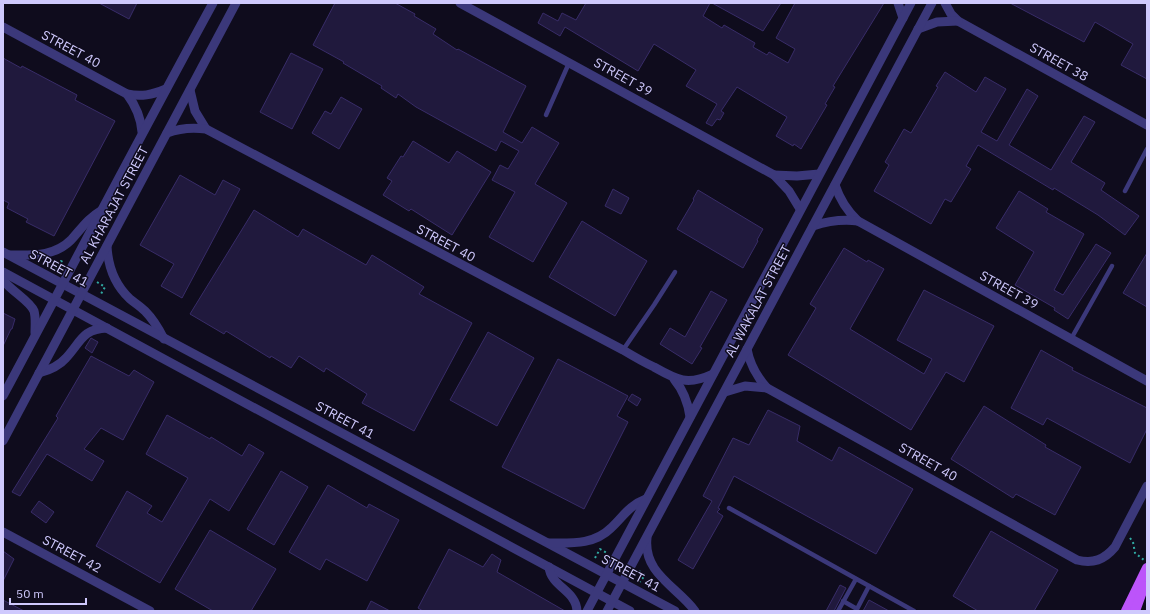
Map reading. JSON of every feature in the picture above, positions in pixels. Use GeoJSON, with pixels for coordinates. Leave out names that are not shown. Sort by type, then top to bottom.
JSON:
{"type":"FeatureCollection","features":[{"type":"Feature","properties":{"kind":"main road"},"geometry":{"type":"LineString","coordinates":[[1126,611],[1147,568]]}},
{"type":"Feature","properties":{"kind":"main road"},"geometry":{"type":"LineString","coordinates":[[1135,611],[1147,579]]}},
{"type":"Feature","properties":{"kind":"street","name":"AL KHARAJAT STREET"},"geometry":{"type":"LineString","coordinates":[[3,396],[103,209],[142,132],[213,3]]}},
{"type":"Feature","properties":{"kind":"street","name":"AL KHARAJAT STREET"},"geometry":{"type":"LineString","coordinates":[[3,441],[236,3]]}},
{"type":"Feature","properties":{"kind":"street","name":"STREET 39"},"geometry":{"type":"LineString","coordinates":[[460,3],[774,175],[789,191],[800,210]]}},
{"type":"Feature","properties":{"kind":"street"},"geometry":{"type":"LineString","coordinates":[[898,3],[903,18]]}},
{"type":"Feature","properties":{"kind":"street","name":"AL WAKALAT STREET"},"geometry":{"type":"LineString","coordinates":[[587,611],[911,3]]}},
{"type":"Feature","properties":{"kind":"street","name":"AL WAKALAT STREET"},"geometry":{"type":"LineString","coordinates":[[607,611],[932,3]]}},
{"type":"Feature","properties":{"kind":"street","name":"STREET 38"},"geometry":{"type":"LineString","coordinates":[[945,3],[951,14],[958,21],[1147,125]]}},
{"type":"Feature","properties":{"kind":"street"},"geometry":{"type":"LineString","coordinates":[[918,30],[937,22],[958,21]]}},
{"type":"Feature","properties":{"kind":"street","name":"STREET 40"},"geometry":{"type":"LineString","coordinates":[[3,27],[127,94],[147,96],[166,89]]}},
{"type":"Feature","properties":{"kind":"street","name":"STREET 40"},"geometry":{"type":"LineString","coordinates":[[190,90],[194,111],[206,129]]}},
{"type":"Feature","properties":{"kind":"street","name":"STREET 40"},"geometry":{"type":"LineString","coordinates":[[127,94],[138,112],[142,132]]}},
{"type":"Feature","properties":{"kind":"street","name":"STREET 40"},"geometry":{"type":"LineString","coordinates":[[167,133],[176,129],[196,127],[206,129],[623,350],[674,379],[684,381],[694,380],[713,374]]}},
{"type":"Feature","properties":{"kind":"street","name":"STREET 39"},"geometry":{"type":"LineString","coordinates":[[774,175],[797,176],[819,174]]}},
{"type":"Feature","properties":{"kind":"street","name":"STREET 39"},"geometry":{"type":"LineString","coordinates":[[835,186],[842,201],[858,221],[1147,381]]}},
{"type":"Feature","properties":{"kind":"street"},"geometry":{"type":"LineString","coordinates":[[6,254],[43,255],[58,250],[71,240],[88,219],[103,209]]}},
{"type":"Feature","properties":{"kind":"street","name":"STREET 39"},"geometry":{"type":"LineString","coordinates":[[813,226],[840,220],[858,221]]}},
{"type":"Feature","properties":{"kind":"street"},"geometry":{"type":"LineString","coordinates":[[106,246],[108,263],[117,284],[130,299],[145,311],[153,320],[164,339]]}},
{"type":"Feature","properties":{"kind":"street","name":"STREET 41"},"geometry":{"type":"LineString","coordinates":[[6,254],[676,611]]}},
{"type":"Feature","properties":{"kind":"street"},"geometry":{"type":"LineString","coordinates":[[3,272],[630,611]]}},
{"type":"Feature","properties":{"kind":"street"},"geometry":{"type":"LineString","coordinates":[[3,280],[32,308],[35,317],[35,336]]}},
{"type":"Feature","properties":{"kind":"street"},"geometry":{"type":"LineString","coordinates":[[40,373],[61,363],[86,333],[93,330],[107,328]]}},
{"type":"Feature","properties":{"kind":"street","name":"STREET 40"},"geometry":{"type":"LineString","coordinates":[[747,349],[752,366],[767,388],[1077,560],[1094,562],[1102,559],[1110,554],[1123,532]]}},
{"type":"Feature","properties":{"kind":"street","name":"STREET 40"},"geometry":{"type":"LineString","coordinates":[[674,379],[686,396],[690,417]]}},
{"type":"Feature","properties":{"kind":"street","name":"STREET 40"},"geometry":{"type":"LineString","coordinates":[[725,392],[746,386],[767,388]]}},
{"type":"Feature","properties":{"kind":"street"},"geometry":{"type":"LineString","coordinates":[[1123,532],[1147,486]]}},
{"type":"Feature","properties":{"kind":"street"},"geometry":{"type":"LineString","coordinates":[[547,543],[582,543],[597,538],[610,529],[628,509],[636,503],[646,499]]}},
{"type":"Feature","properties":{"kind":"street","name":"STREET 42"},"geometry":{"type":"LineString","coordinates":[[3,532],[150,611]]}},
{"type":"Feature","properties":{"kind":"street"},"geometry":{"type":"LineString","coordinates":[[647,536],[650,559],[658,574],[670,587],[685,599],[695,611]]}},
{"type":"Feature","properties":{"kind":"street"},"geometry":{"type":"LineString","coordinates":[[548,567],[552,578],[573,597],[577,605],[577,611]]}},
{"type":"Feature","properties":{"kind":"lane"},"geometry":{"type":"LineString","coordinates":[[546,115],[569,63]]}},
{"type":"Feature","properties":{"kind":"lane"},"geometry":{"type":"LineString","coordinates":[[1126,191],[1147,149]]}},
{"type":"Feature","properties":{"kind":"lane"},"geometry":{"type":"LineString","coordinates":[[1071,339],[1112,266]]}},
{"type":"Feature","properties":{"kind":"lane"},"geometry":{"type":"LineString","coordinates":[[623,350],[675,272]]}},
{"type":"Feature","properties":{"kind":"lane"},"geometry":{"type":"LineString","coordinates":[[729,508],[914,611]]}},
{"type":"Feature","properties":{"kind":"lane"},"geometry":{"type":"LineString","coordinates":[[838,611],[856,579]]}},
{"type":"Feature","properties":{"kind":"lane"},"geometry":{"type":"LineString","coordinates":[[843,601],[856,610],[869,586]]}},
{"type":"Feature","properties":{"kind":"path"},"geometry":{"type":"LineString","coordinates":[[1123,532],[1133,542],[1135,553],[1147,562]]}},
{"type":"Feature","properties":{"kind":"building"},"geometry":{"type":"Polygon","coordinates":[[[99,3],[137,3],[129,19],[99,3]]]}},
{"type":"Feature","properties":{"kind":"building"},"geometry":{"type":"Polygon","coordinates":[[[335,3],[395,3],[415,14],[414,16],[436,29],[433,34],[457,50],[458,49],[526,86],[503,132],[522,143],[532,127],[559,143],[535,184],[567,203],[533,262],[489,237],[515,192],[492,180],[500,165],[508,169],[519,151],[501,141],[496,151],[416,107],[398,94],[396,98],[381,88],[382,86],[343,63],[344,62],[313,45],[335,3]]]}},
{"type":"Feature","properties":{"kind":"building"},"geometry":{"type":"Polygon","coordinates":[[[586,3],[710,3],[703,16],[722,28],[724,25],[755,43],[753,47],[767,55],[769,52],[788,63],[795,49],[776,38],[795,3],[884,3],[833,86],[835,87],[825,104],[827,105],[801,149],[794,144],[793,146],[776,136],[787,117],[737,87],[721,111],[724,113],[720,120],[717,119],[712,126],[706,123],[717,104],[686,86],[696,70],[654,44],[638,71],[565,27],[560,36],[538,23],[543,13],[558,21],[562,13],[576,20],[586,3]]]}},
{"type":"Feature","properties":{"kind":"building"},"geometry":{"type":"Polygon","coordinates":[[[712,3],[781,3],[763,31],[712,3]]]}},
{"type":"Feature","properties":{"kind":"building"},"geometry":{"type":"Polygon","coordinates":[[[1010,3],[1147,3],[1147,79],[1121,65],[1133,44],[1095,22],[1084,42],[1010,3]]]}},
{"type":"Feature","properties":{"kind":"building"},"geometry":{"type":"Polygon","coordinates":[[[291,53],[323,69],[292,129],[260,112],[291,53]]]}},
{"type":"Feature","properties":{"kind":"building"},"geometry":{"type":"Polygon","coordinates":[[[3,58],[21,68],[22,66],[77,95],[75,100],[115,121],[54,236],[26,222],[28,219],[7,208],[9,203],[3,200],[3,58]]]}},
{"type":"Feature","properties":{"kind":"building"},"geometry":{"type":"Polygon","coordinates":[[[945,72],[976,92],[985,77],[1006,89],[981,132],[997,141],[1027,89],[1038,96],[1009,145],[1051,170],[1084,116],[1095,122],[1071,162],[1105,183],[1101,190],[1139,216],[1125,235],[1098,215],[1054,188],[1053,190],[978,145],[966,166],[971,169],[951,202],[945,199],[931,224],[874,191],[889,165],[885,162],[904,129],[911,133],[945,72]]]}},
{"type":"Feature","properties":{"kind":"building"},"geometry":{"type":"Polygon","coordinates":[[[341,97],[362,109],[339,149],[312,133],[325,111],[331,114],[341,97]]]}},
{"type":"Feature","properties":{"kind":"building"},"geometry":{"type":"Polygon","coordinates":[[[413,141],[449,163],[457,151],[491,172],[452,235],[411,209],[409,211],[383,195],[392,181],[387,178],[413,141]]]}},
{"type":"Feature","properties":{"kind":"building"},"geometry":{"type":"Polygon","coordinates":[[[180,175],[215,195],[223,180],[240,189],[182,298],[161,286],[174,264],[140,245],[180,175]]]}},
{"type":"Feature","properties":{"kind":"building"},"geometry":{"type":"Polygon","coordinates":[[[613,189],[629,198],[621,214],[605,206],[613,189]]]}},
{"type":"Feature","properties":{"kind":"building"},"geometry":{"type":"Polygon","coordinates":[[[698,190],[763,229],[743,268],[677,229],[694,200],[693,199],[698,190]]]}},
{"type":"Feature","properties":{"kind":"building"},"geometry":{"type":"Polygon","coordinates":[[[1019,191],[1048,209],[1046,212],[1084,234],[1054,290],[1063,295],[1096,244],[1111,253],[1068,319],[1054,310],[1055,308],[1015,285],[1034,252],[996,228],[1019,191]]]}},
{"type":"Feature","properties":{"kind":"building"},"geometry":{"type":"Polygon","coordinates":[[[254,210],[298,237],[303,229],[366,265],[372,255],[424,287],[419,294],[472,323],[414,431],[362,403],[367,394],[326,368],[324,372],[299,356],[291,368],[271,356],[270,358],[226,331],[224,334],[190,314],[254,210]]]}},
{"type":"Feature","properties":{"kind":"building"},"geometry":{"type":"Polygon","coordinates":[[[582,221],[647,261],[615,316],[549,277],[582,221]]]}},
{"type":"Feature","properties":{"kind":"building"},"geometry":{"type":"Polygon","coordinates":[[[844,248],[867,262],[868,260],[884,269],[850,329],[924,374],[932,359],[897,340],[924,290],[994,326],[964,382],[946,372],[911,430],[788,355],[816,308],[810,304],[844,248]]]}},
{"type":"Feature","properties":{"kind":"building"},"geometry":{"type":"Polygon","coordinates":[[[1147,253],[1147,307],[1123,293],[1147,253]]]}},
{"type":"Feature","properties":{"kind":"building"},"geometry":{"type":"Polygon","coordinates":[[[711,291],[727,300],[692,364],[660,344],[670,328],[685,337],[711,291]]]}},
{"type":"Feature","properties":{"kind":"building"},"geometry":{"type":"Polygon","coordinates":[[[3,313],[15,319],[12,329],[3,346],[3,313]]]}},
{"type":"Feature","properties":{"kind":"building"},"geometry":{"type":"Polygon","coordinates":[[[488,332],[534,358],[497,426],[450,400],[488,332]]]}},
{"type":"Feature","properties":{"kind":"building"},"geometry":{"type":"Polygon","coordinates":[[[91,338],[98,342],[92,353],[85,348],[91,338]]]}},
{"type":"Feature","properties":{"kind":"building"},"geometry":{"type":"Polygon","coordinates":[[[1041,350],[1073,368],[1072,370],[1147,408],[1147,429],[1130,463],[1047,418],[1043,425],[1011,408],[1041,350]]]}},
{"type":"Feature","properties":{"kind":"building"},"geometry":{"type":"Polygon","coordinates":[[[91,356],[129,376],[134,370],[154,382],[123,440],[101,428],[84,449],[104,461],[92,481],[47,454],[20,496],[12,492],[58,418],[56,416],[91,356]]]}},
{"type":"Feature","properties":{"kind":"building"},"geometry":{"type":"Polygon","coordinates":[[[558,359],[628,396],[617,416],[628,422],[584,509],[502,467],[558,359]]]}},
{"type":"Feature","properties":{"kind":"building"},"geometry":{"type":"Polygon","coordinates":[[[632,394],[641,399],[637,406],[628,400],[632,394]]]}},
{"type":"Feature","properties":{"kind":"building"},"geometry":{"type":"Polygon","coordinates":[[[984,406],[1046,445],[1045,447],[1081,467],[1055,515],[1016,494],[1013,498],[951,459],[984,406]]]}},
{"type":"Feature","properties":{"kind":"building"},"geometry":{"type":"Polygon","coordinates":[[[768,410],[800,426],[797,441],[832,461],[839,447],[913,489],[876,554],[734,476],[718,508],[720,509],[717,512],[723,516],[693,569],[678,560],[712,501],[703,496],[733,438],[749,445],[768,410]]]}},
{"type":"Feature","properties":{"kind":"building"},"geometry":{"type":"Polygon","coordinates":[[[167,415],[210,439],[211,437],[242,456],[249,444],[264,453],[229,511],[210,499],[160,583],[96,546],[127,491],[152,506],[147,513],[162,522],[188,478],[146,454],[167,415]]]}},
{"type":"Feature","properties":{"kind":"building"},"geometry":{"type":"Polygon","coordinates":[[[281,471],[308,487],[274,545],[247,529],[281,471]]]}},
{"type":"Feature","properties":{"kind":"building"},"geometry":{"type":"Polygon","coordinates":[[[328,485],[367,508],[369,504],[399,520],[367,581],[326,559],[320,570],[289,552],[328,485]]]}},
{"type":"Feature","properties":{"kind":"building"},"geometry":{"type":"Polygon","coordinates":[[[39,501],[54,512],[46,523],[31,512],[39,501]]]}},
{"type":"Feature","properties":{"kind":"building"},"geometry":{"type":"Polygon","coordinates":[[[210,530],[276,569],[251,611],[213,611],[175,589],[210,530]]]}},
{"type":"Feature","properties":{"kind":"building"},"geometry":{"type":"Polygon","coordinates":[[[991,531],[1058,570],[1034,611],[978,611],[953,596],[991,531]]]}},
{"type":"Feature","properties":{"kind":"building"},"geometry":{"type":"Polygon","coordinates":[[[449,549],[483,567],[492,554],[501,560],[497,572],[565,611],[423,611],[418,608],[449,549]]]}},
{"type":"Feature","properties":{"kind":"building"},"geometry":{"type":"Polygon","coordinates":[[[3,551],[14,559],[3,581],[3,551]]]}},
{"type":"Feature","properties":{"kind":"building"},"geometry":{"type":"Polygon","coordinates":[[[840,585],[846,588],[834,611],[826,611],[840,585]]]}},
{"type":"Feature","properties":{"kind":"building"},"geometry":{"type":"Polygon","coordinates":[[[3,600],[24,611],[3,611],[3,600]]]}},
{"type":"Feature","properties":{"kind":"building"},"geometry":{"type":"Polygon","coordinates":[[[869,600],[889,611],[863,611],[869,600]]]}},
{"type":"Feature","properties":{"kind":"building"},"geometry":{"type":"Polygon","coordinates":[[[371,601],[390,611],[366,611],[371,601]]]}}]}
